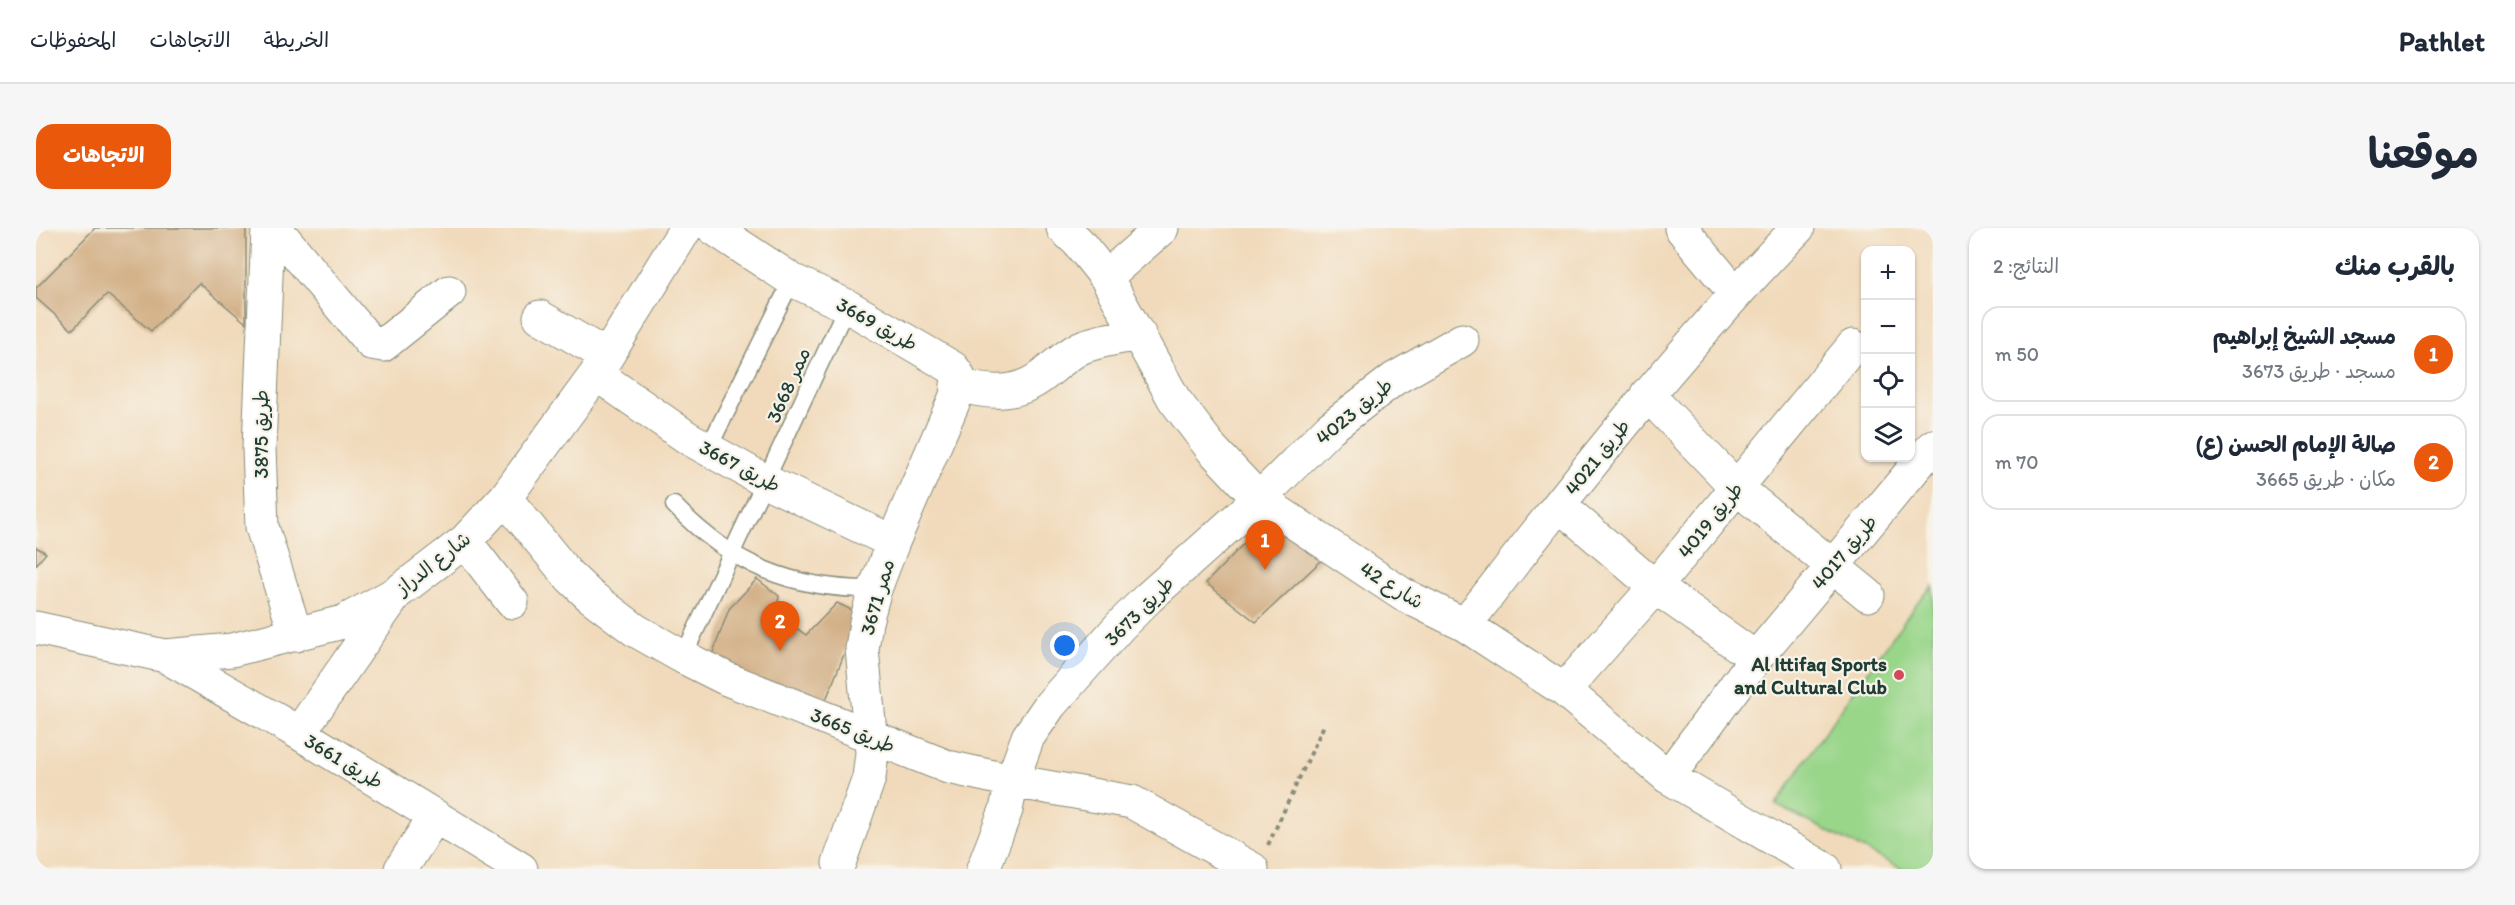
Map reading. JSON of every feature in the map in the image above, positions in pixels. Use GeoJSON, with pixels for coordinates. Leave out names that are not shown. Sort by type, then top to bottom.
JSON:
{"type":"FeatureCollection","features":[{"type":"Feature","properties":{"kind":"street","name":"طريق 3875"},"geometry":{"type":"LineString","coordinates":[[268,228],[259,448],[262,527],[296,635]]}},
{"type":"Feature","properties":{"kind":"street"},"geometry":{"type":"LineString","coordinates":[[275,228],[371,343],[383,345],[449,292]]}},
{"type":"Feature","properties":{"kind":"street","name":"شارع الدراز"},"geometry":{"type":"LineString","coordinates":[[36,628],[165,656],[232,650],[343,622],[398,592],[465,541],[505,498],[602,365],[686,228]]}},
{"type":"Feature","properties":{"kind":"street","name":"طريق 3669"},"geometry":{"type":"LineString","coordinates":[[713,228],[792,280],[848,306],[940,359],[953,368],[958,380]]}},
{"type":"Feature","properties":{"kind":"street","name":"شارع 42"},"geometry":{"type":"LineString","coordinates":[[1063,228],[1078,242],[1106,277],[1174,399],[1212,449],[1259,499],[1402,594],[1465,626],[1564,690],[1668,777],[1814,863]]}},
{"type":"Feature","properties":{"kind":"street"},"geometry":{"type":"LineString","coordinates":[[1106,277],[1162,228]]}},
{"type":"Feature","properties":{"kind":"street"},"geometry":{"type":"LineString","coordinates":[[1681,228],[1735,293]]}},
{"type":"Feature","properties":{"kind":"street","name":"طريق 4021"},"geometry":{"type":"LineString","coordinates":[[1465,626],[1647,394],[1735,293],[1798,228]]}},
{"type":"Feature","properties":{"kind":"street","name":"طريق 3667"},"geometry":{"type":"LineString","coordinates":[[540,317],[602,365],[688,438],[767,482],[893,542]]}},
{"type":"Feature","properties":{"kind":"street"},"geometry":{"type":"LineString","coordinates":[[958,380],[986,392],[1017,390],[1031,384],[1062,359],[1081,348],[1139,334]]}},
{"type":"Feature","properties":{"kind":"street","name":"طريق 4023"},"geometry":{"type":"LineString","coordinates":[[1259,499],[1330,428],[1361,402],[1394,379],[1462,340]]}},
{"type":"Feature","properties":{"kind":"street","name":"طريق 4019"},"geometry":{"type":"LineString","coordinates":[[1564,690],[1655,587],[1852,346]]}},
{"type":"Feature","properties":{"kind":"street","name":"ممر 3671"},"geometry":{"type":"LineString","coordinates":[[842,867],[869,778],[872,738],[862,649],[875,589],[958,380]]}},
{"type":"Feature","properties":{"kind":"street"},"geometry":{"type":"LineString","coordinates":[[1647,394],[1737,488],[1833,564],[1868,595]]}},
{"type":"Feature","properties":{"kind":"street","name":"طريق 4017"},"geometry":{"type":"LineString","coordinates":[[1668,777],[1756,658],[1933,446]]}},
{"type":"Feature","properties":{"kind":"street","name":"طريق 3665"},"geometry":{"type":"LineString","coordinates":[[505,498],[561,568],[589,595],[635,630],[727,679],[948,767],[1011,782],[1132,802],[1260,856]]}},
{"type":"Feature","properties":{"kind":"street","name":"طريق 3673"},"geometry":{"type":"LineString","coordinates":[[983,869],[1006,810],[1011,782],[1028,736],[1050,705],[1148,598],[1259,499]]}},
{"type":"Feature","properties":{"kind":"street"},"geometry":{"type":"LineString","coordinates":[[1558,505],[1655,587],[1756,658]]}},
{"type":"Feature","properties":{"kind":"street"},"geometry":{"type":"LineString","coordinates":[[465,541],[512,602]]}},
{"type":"Feature","properties":{"kind":"street"},"geometry":{"type":"LineString","coordinates":[[299,733],[398,592]]}},
{"type":"Feature","properties":{"kind":"street","name":"طريق 3661"},"geometry":{"type":"LineString","coordinates":[[165,656],[299,733],[521,869]]}},
{"type":"Feature","properties":{"kind":"street"},"geometry":{"type":"LineString","coordinates":[[401,869],[435,816]]}},
{"type":"Feature","properties":{"kind":"lane"},"geometry":{"type":"LineString","coordinates":[[708,449],[792,280]]}},
{"type":"Feature","properties":{"kind":"lane","name":"ممر 3668"},"geometry":{"type":"LineString","coordinates":[[683,657],[733,555],[848,306]]}},
{"type":"Feature","properties":{"kind":"lane"},"geometry":{"type":"LineString","coordinates":[[674,505],[692,524],[733,555],[759,568],[796,581],[845,589],[875,589]]}},
{"type":"Feature","properties":{"kind":"path"},"geometry":{"type":"LineString","coordinates":[[1260,856],[1325,723]]}},
{"type":"Feature","properties":{"kind":"green space","name":"Al Ittifaq Sports and Cultural Club"},"geometry":{"type":"Polygon","coordinates":[[[1933,586],[1933,869],[1902,869],[1776,805],[1916,604],[1933,586]]]}},
{"type":"Feature","properties":{"kind":"building"},"geometry":{"type":"Polygon","coordinates":[[[95,228],[246,228],[246,323],[199,283],[151,331],[107,294],[72,330],[36,298],[36,288],[95,228]]]}},
{"type":"Feature","properties":{"kind":"building"},"geometry":{"type":"Polygon","coordinates":[[[1270,516],[1325,557],[1256,622],[1206,583],[1270,516]]]}},
{"type":"Feature","properties":{"kind":"building"},"geometry":{"type":"Polygon","coordinates":[[[36,547],[46,553],[36,565],[36,547]]]}},
{"type":"Feature","properties":{"kind":"building"},"geometry":{"type":"Polygon","coordinates":[[[757,579],[779,596],[776,613],[806,635],[837,603],[860,614],[820,715],[708,666],[729,609],[757,579]]]}},
{"type":"Feature","properties":{"kind":"place","name":"مسجد الشيخ إبراهيم"},"geometry":{"type":"Point","coordinates":[1265,570]}},
{"type":"Feature","properties":{"kind":"place","name":"صالة الإمام الحسن (ع)"},"geometry":{"type":"Point","coordinates":[780,651]}},
{"type":"Feature","properties":{"kind":"place","name":"Al Ittifaq Sports and Cultural Club"},"geometry":{"type":"Point","coordinates":[1899,675]}}]}
